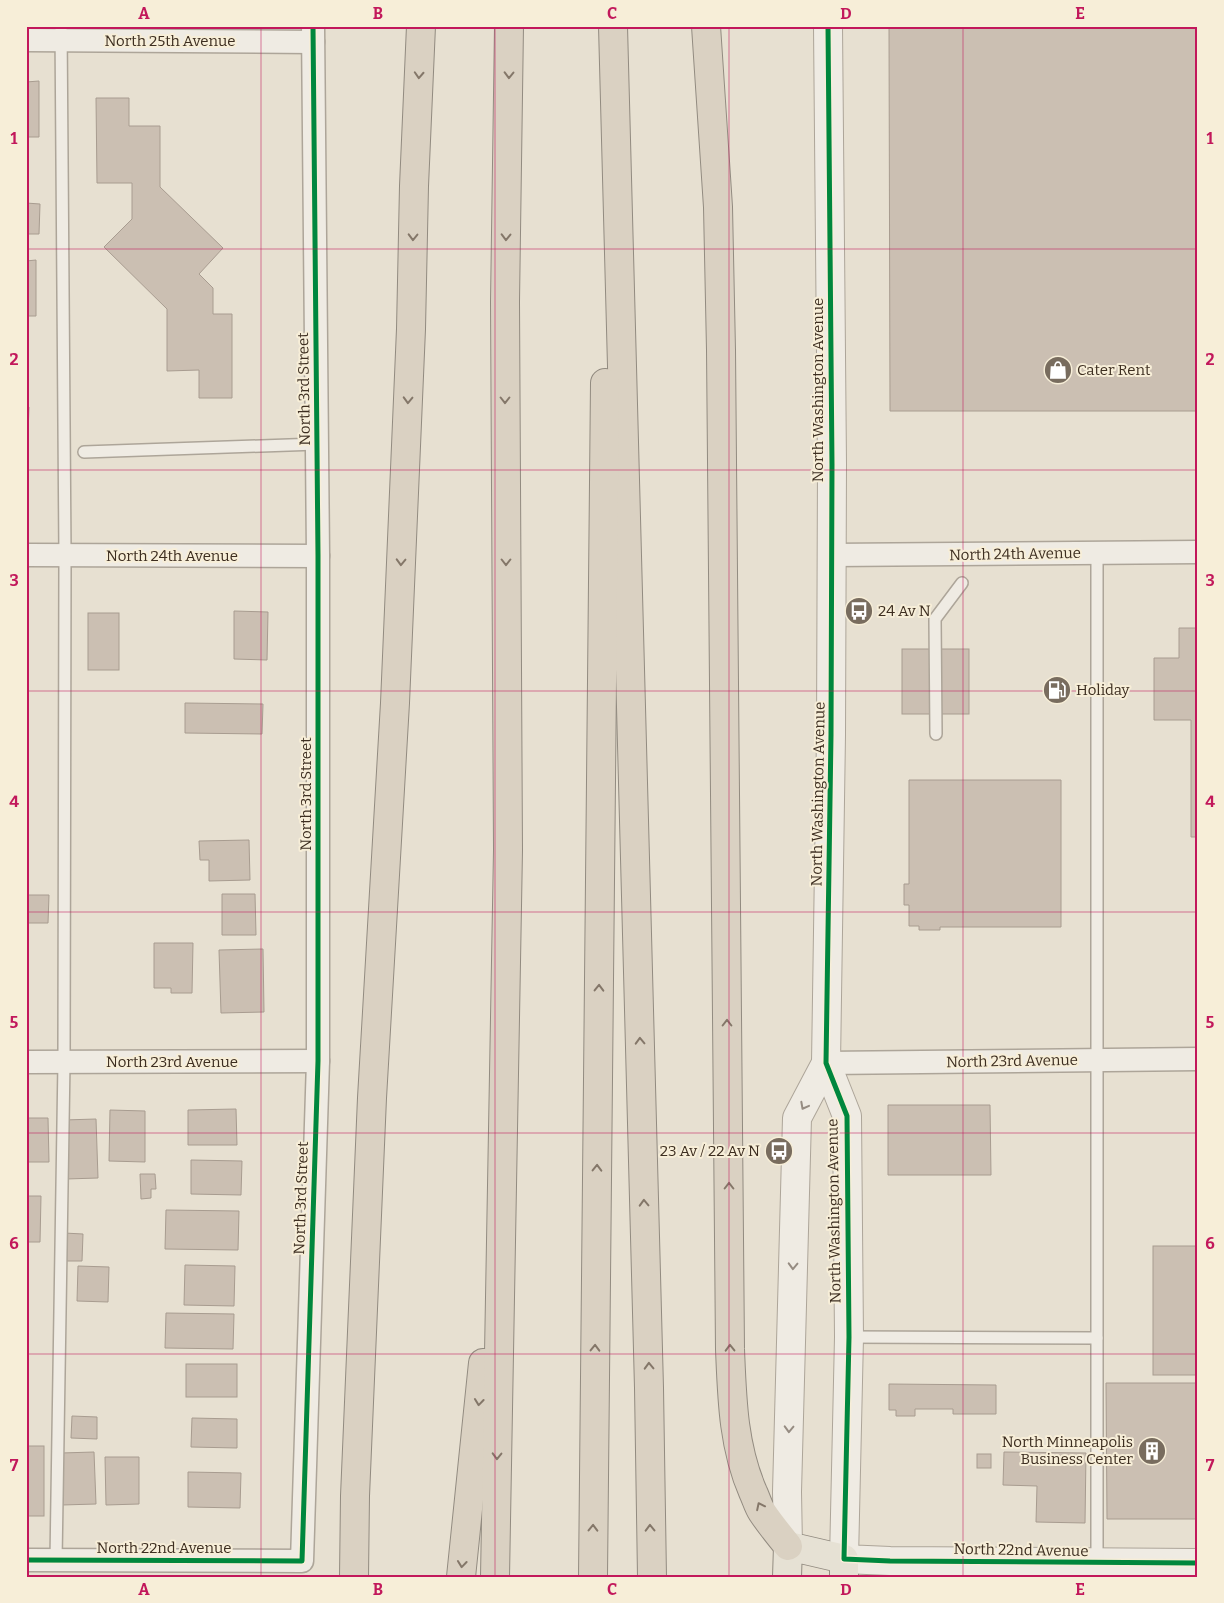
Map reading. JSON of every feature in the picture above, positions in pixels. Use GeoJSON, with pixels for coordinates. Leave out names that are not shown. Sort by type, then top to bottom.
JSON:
{"type":"FeatureCollection","features":[{"type":"Feature","properties":{"kind":"highway"},"geometry":{"type":"LineString","coordinates":[[354,1577],[356,1479],[372,1107],[395,703],[421,26]]}},
{"type":"Feature","properties":{"kind":"highway"},"geometry":{"type":"LineString","coordinates":[[495,1577],[508,850],[505,302],[509,26]]}},
{"type":"Feature","properties":{"kind":"highway"},"geometry":{"type":"LineString","coordinates":[[593,1577],[608,26]]}},
{"type":"Feature","properties":{"kind":"highway"},"geometry":{"type":"LineString","coordinates":[[613,26],[649,1388],[652,1577]]}},
{"type":"Feature","properties":{"kind":"highway"},"geometry":{"type":"LineString","coordinates":[[706,26],[718,207],[721,350],[730,1349],[732,1391],[740,1457],[761,1512],[788,1546]]}},
{"type":"Feature","properties":{"kind":"highway"},"geometry":{"type":"LineString","coordinates":[[461,1577],[502,1180]]}},
{"type":"Feature","properties":{"kind":"main road","name":"North 22nd Avenue"},"geometry":{"type":"LineString","coordinates":[[788,1546],[844,1568]]}},
{"type":"Feature","properties":{"kind":"main road","name":"North Washington Avenue"},"geometry":{"type":"LineString","coordinates":[[787,1577],[788,1546]]}},
{"type":"Feature","properties":{"kind":"street","name":"North Washington Avenue"},"geometry":{"type":"LineString","coordinates":[[828,26],[832,555],[826,1063],[847,1116],[849,1336],[844,1568]]}},
{"type":"Feature","properties":{"kind":"street","name":"North 25th Avenue"},"geometry":{"type":"LineString","coordinates":[[26,40],[61,33],[313,34]]}},
{"type":"Feature","properties":{"kind":"street","name":"North 3rd Street"},"geometry":{"type":"LineString","coordinates":[[302,1561],[318,1061],[318,556],[313,34]]}},
{"type":"Feature","properties":{"kind":"street","name":"North 24th Avenue"},"geometry":{"type":"LineString","coordinates":[[832,555],[1198,552]]}},
{"type":"Feature","properties":{"kind":"street","name":"North 24th Avenue"},"geometry":{"type":"LineString","coordinates":[[26,555],[318,556]]}},
{"type":"Feature","properties":{"kind":"street","name":"North 23rd Avenue"},"geometry":{"type":"LineString","coordinates":[[826,1063],[1198,1059]]}},
{"type":"Feature","properties":{"kind":"street","name":"North 23rd Avenue"},"geometry":{"type":"LineString","coordinates":[[26,1062],[318,1061]]}},
{"type":"Feature","properties":{"kind":"street","name":"North Washington Avenue"},"geometry":{"type":"LineString","coordinates":[[788,1546],[787,1492],[797,1118],[826,1063]]}},
{"type":"Feature","properties":{"kind":"street","name":"North 22nd Avenue"},"geometry":{"type":"LineString","coordinates":[[26,1560],[302,1561]]}},
{"type":"Feature","properties":{"kind":"street","name":"North 22nd Avenue"},"geometry":{"type":"LineString","coordinates":[[844,1568],[890,1561],[1097,1570],[1198,1563]]}},
{"type":"Feature","properties":{"kind":"lane"},"geometry":{"type":"LineString","coordinates":[[56,1560],[64,1062],[65,555],[61,33]]}},
{"type":"Feature","properties":{"kind":"lane"},"geometry":{"type":"LineString","coordinates":[[84,452],[317,444]]}},
{"type":"Feature","properties":{"kind":"lane"},"geometry":{"type":"LineString","coordinates":[[1097,553],[1097,1570]]}},
{"type":"Feature","properties":{"kind":"lane"},"geometry":{"type":"LineString","coordinates":[[936,734],[934,619],[962,583]]}},
{"type":"Feature","properties":{"kind":"lane"},"geometry":{"type":"LineString","coordinates":[[849,1336],[1097,1338]]}},
{"type":"Feature","properties":{"kind":"building"},"geometry":{"type":"Polygon","coordinates":[[[889,26],[1198,26],[1198,411],[890,411],[889,26]]]}},
{"type":"Feature","properties":{"kind":"building"},"geometry":{"type":"Polygon","coordinates":[[[39,81],[39,137],[26,137],[26,82],[39,81]]]}},
{"type":"Feature","properties":{"kind":"building"},"geometry":{"type":"Polygon","coordinates":[[[96,98],[129,98],[129,126],[160,126],[160,187],[223,248],[199,274],[213,288],[213,314],[232,314],[232,398],[199,398],[199,370],[167,371],[167,309],[104,247],[132,219],[132,183],[97,183],[96,98]]]}},
{"type":"Feature","properties":{"kind":"building"},"geometry":{"type":"Polygon","coordinates":[[[26,203],[40,204],[39,234],[26,234],[26,203]]]}},
{"type":"Feature","properties":{"kind":"building"},"geometry":{"type":"Polygon","coordinates":[[[36,260],[36,316],[26,316],[26,261],[36,260]]]}},
{"type":"Feature","properties":{"kind":"building"},"geometry":{"type":"Polygon","coordinates":[[[26,407],[29,407],[28,434],[26,434],[26,407]]]}},
{"type":"Feature","properties":{"kind":"building"},"geometry":{"type":"Polygon","coordinates":[[[234,611],[268,612],[267,660],[234,659],[234,611]]]}},
{"type":"Feature","properties":{"kind":"building"},"geometry":{"type":"Polygon","coordinates":[[[88,613],[119,613],[119,670],[88,670],[88,613]]]}},
{"type":"Feature","properties":{"kind":"building"},"geometry":{"type":"Polygon","coordinates":[[[1179,628],[1198,628],[1198,837],[1191,837],[1191,720],[1154,720],[1154,658],[1179,658],[1179,628]]]}},
{"type":"Feature","properties":{"kind":"building"},"geometry":{"type":"Polygon","coordinates":[[[902,649],[969,649],[969,714],[902,714],[902,649]]]}},
{"type":"Feature","properties":{"kind":"building"},"geometry":{"type":"Polygon","coordinates":[[[185,703],[263,704],[262,734],[185,733],[185,703]]]}},
{"type":"Feature","properties":{"kind":"building"},"geometry":{"type":"Polygon","coordinates":[[[909,780],[1061,780],[1061,927],[940,927],[940,930],[919,930],[919,926],[909,926],[909,905],[904,905],[904,884],[909,884],[909,780]]]}},
{"type":"Feature","properties":{"kind":"building"},"geometry":{"type":"Polygon","coordinates":[[[249,840],[250,880],[209,881],[209,860],[200,860],[199,841],[249,840]]]}},
{"type":"Feature","properties":{"kind":"building"},"geometry":{"type":"Polygon","coordinates":[[[222,894],[255,894],[256,935],[222,935],[222,894]]]}},
{"type":"Feature","properties":{"kind":"building"},"geometry":{"type":"Polygon","coordinates":[[[26,895],[49,895],[48,923],[26,923],[26,895]]]}},
{"type":"Feature","properties":{"kind":"building"},"geometry":{"type":"Polygon","coordinates":[[[154,943],[193,943],[192,993],[171,993],[171,988],[154,988],[154,943]]]}},
{"type":"Feature","properties":{"kind":"building"},"geometry":{"type":"Polygon","coordinates":[[[263,949],[264,1012],[221,1013],[219,950],[263,949]]]}},
{"type":"Feature","properties":{"kind":"building"},"geometry":{"type":"Polygon","coordinates":[[[888,1105],[990,1105],[991,1175],[888,1175],[888,1105]]]}},
{"type":"Feature","properties":{"kind":"building"},"geometry":{"type":"Polygon","coordinates":[[[236,1109],[237,1145],[188,1145],[188,1110],[236,1109]]]}},
{"type":"Feature","properties":{"kind":"building"},"geometry":{"type":"Polygon","coordinates":[[[110,1110],[145,1111],[145,1162],[109,1161],[110,1110]]]}},
{"type":"Feature","properties":{"kind":"building"},"geometry":{"type":"Polygon","coordinates":[[[26,1118],[48,1118],[49,1162],[26,1162],[26,1118]]]}},
{"type":"Feature","properties":{"kind":"building"},"geometry":{"type":"Polygon","coordinates":[[[96,1119],[98,1178],[66,1179],[64,1120],[96,1119]]]}},
{"type":"Feature","properties":{"kind":"building"},"geometry":{"type":"Polygon","coordinates":[[[191,1160],[242,1161],[241,1195],[191,1194],[191,1160]]]}},
{"type":"Feature","properties":{"kind":"building"},"geometry":{"type":"Polygon","coordinates":[[[140,1174],[155,1174],[156,1189],[151,1189],[151,1198],[141,1199],[140,1174]]]}},
{"type":"Feature","properties":{"kind":"building"},"geometry":{"type":"Polygon","coordinates":[[[26,1196],[41,1196],[40,1242],[26,1242],[26,1196]]]}},
{"type":"Feature","properties":{"kind":"building"},"geometry":{"type":"Polygon","coordinates":[[[166,1210],[239,1211],[238,1250],[165,1249],[166,1210]]]}},
{"type":"Feature","properties":{"kind":"building"},"geometry":{"type":"Polygon","coordinates":[[[64,1233],[83,1234],[82,1261],[63,1261],[64,1233]]]}},
{"type":"Feature","properties":{"kind":"building"},"geometry":{"type":"Polygon","coordinates":[[[1153,1246],[1198,1246],[1198,1375],[1153,1375],[1153,1246]]]}},
{"type":"Feature","properties":{"kind":"building"},"geometry":{"type":"Polygon","coordinates":[[[185,1265],[235,1266],[234,1306],[184,1305],[185,1265]]]}},
{"type":"Feature","properties":{"kind":"building"},"geometry":{"type":"Polygon","coordinates":[[[78,1266],[109,1267],[108,1302],[77,1301],[78,1266]]]}},
{"type":"Feature","properties":{"kind":"building"},"geometry":{"type":"Polygon","coordinates":[[[166,1313],[234,1314],[233,1349],[165,1348],[166,1313]]]}},
{"type":"Feature","properties":{"kind":"building"},"geometry":{"type":"Polygon","coordinates":[[[186,1364],[237,1364],[237,1397],[186,1397],[186,1364]]]}},
{"type":"Feature","properties":{"kind":"building","name":"North Minneapolis Business Center"},"geometry":{"type":"Polygon","coordinates":[[[1106,1383],[1198,1383],[1198,1519],[1107,1519],[1106,1383]]]}},
{"type":"Feature","properties":{"kind":"building"},"geometry":{"type":"Polygon","coordinates":[[[889,1384],[996,1385],[996,1414],[953,1414],[953,1409],[915,1409],[915,1416],[896,1416],[896,1410],[889,1410],[889,1384]]]}},
{"type":"Feature","properties":{"kind":"building"},"geometry":{"type":"Polygon","coordinates":[[[72,1416],[97,1417],[97,1439],[71,1438],[72,1416]]]}},
{"type":"Feature","properties":{"kind":"building"},"geometry":{"type":"Polygon","coordinates":[[[192,1418],[237,1419],[237,1448],[191,1447],[192,1418]]]}},
{"type":"Feature","properties":{"kind":"building"},"geometry":{"type":"Polygon","coordinates":[[[26,1446],[44,1446],[44,1516],[26,1516],[26,1446]]]}},
{"type":"Feature","properties":{"kind":"building"},"geometry":{"type":"Polygon","coordinates":[[[94,1452],[96,1504],[62,1505],[61,1453],[94,1452]]]}},
{"type":"Feature","properties":{"kind":"building"},"geometry":{"type":"Polygon","coordinates":[[[1004,1452],[1086,1453],[1085,1523],[1036,1522],[1037,1486],[1003,1485],[1004,1452]]]}},
{"type":"Feature","properties":{"kind":"building"},"geometry":{"type":"Polygon","coordinates":[[[977,1454],[991,1454],[991,1468],[977,1468],[977,1454]]]}},
{"type":"Feature","properties":{"kind":"building"},"geometry":{"type":"Polygon","coordinates":[[[105,1457],[139,1457],[139,1504],[106,1505],[105,1457]]]}},
{"type":"Feature","properties":{"kind":"building"},"geometry":{"type":"Polygon","coordinates":[[[188,1472],[241,1473],[240,1508],[188,1507],[188,1472]]]}},
{"type":"Feature","properties":{"kind":"cycle path"},"geometry":{"type":"LineString","coordinates":[[26,1560],[302,1561],[318,1061],[318,556],[313,26]]}},
{"type":"Feature","properties":{"kind":"cycle path"},"geometry":{"type":"LineString","coordinates":[[828,26],[832,464],[831,735],[826,1063],[847,1116],[849,1337],[844,1559],[1198,1563]]}},
{"type":"Feature","properties":{"kind":"place","name":"Cater Rent"},"geometry":{"type":"Point","coordinates":[1058,370]}},
{"type":"Feature","properties":{"kind":"place","name":"24 Av N"},"geometry":{"type":"Point","coordinates":[859,611]}},
{"type":"Feature","properties":{"kind":"place","name":"Holiday"},"geometry":{"type":"Point","coordinates":[1057,690]}},
{"type":"Feature","properties":{"kind":"place","name":"23 Av / 22 Av N"},"geometry":{"type":"Point","coordinates":[779,1151]}},
{"type":"Feature","properties":{"kind":"place","name":"North Minneapolis Business Center"},"geometry":{"type":"Point","coordinates":[1152,1451]}}]}
